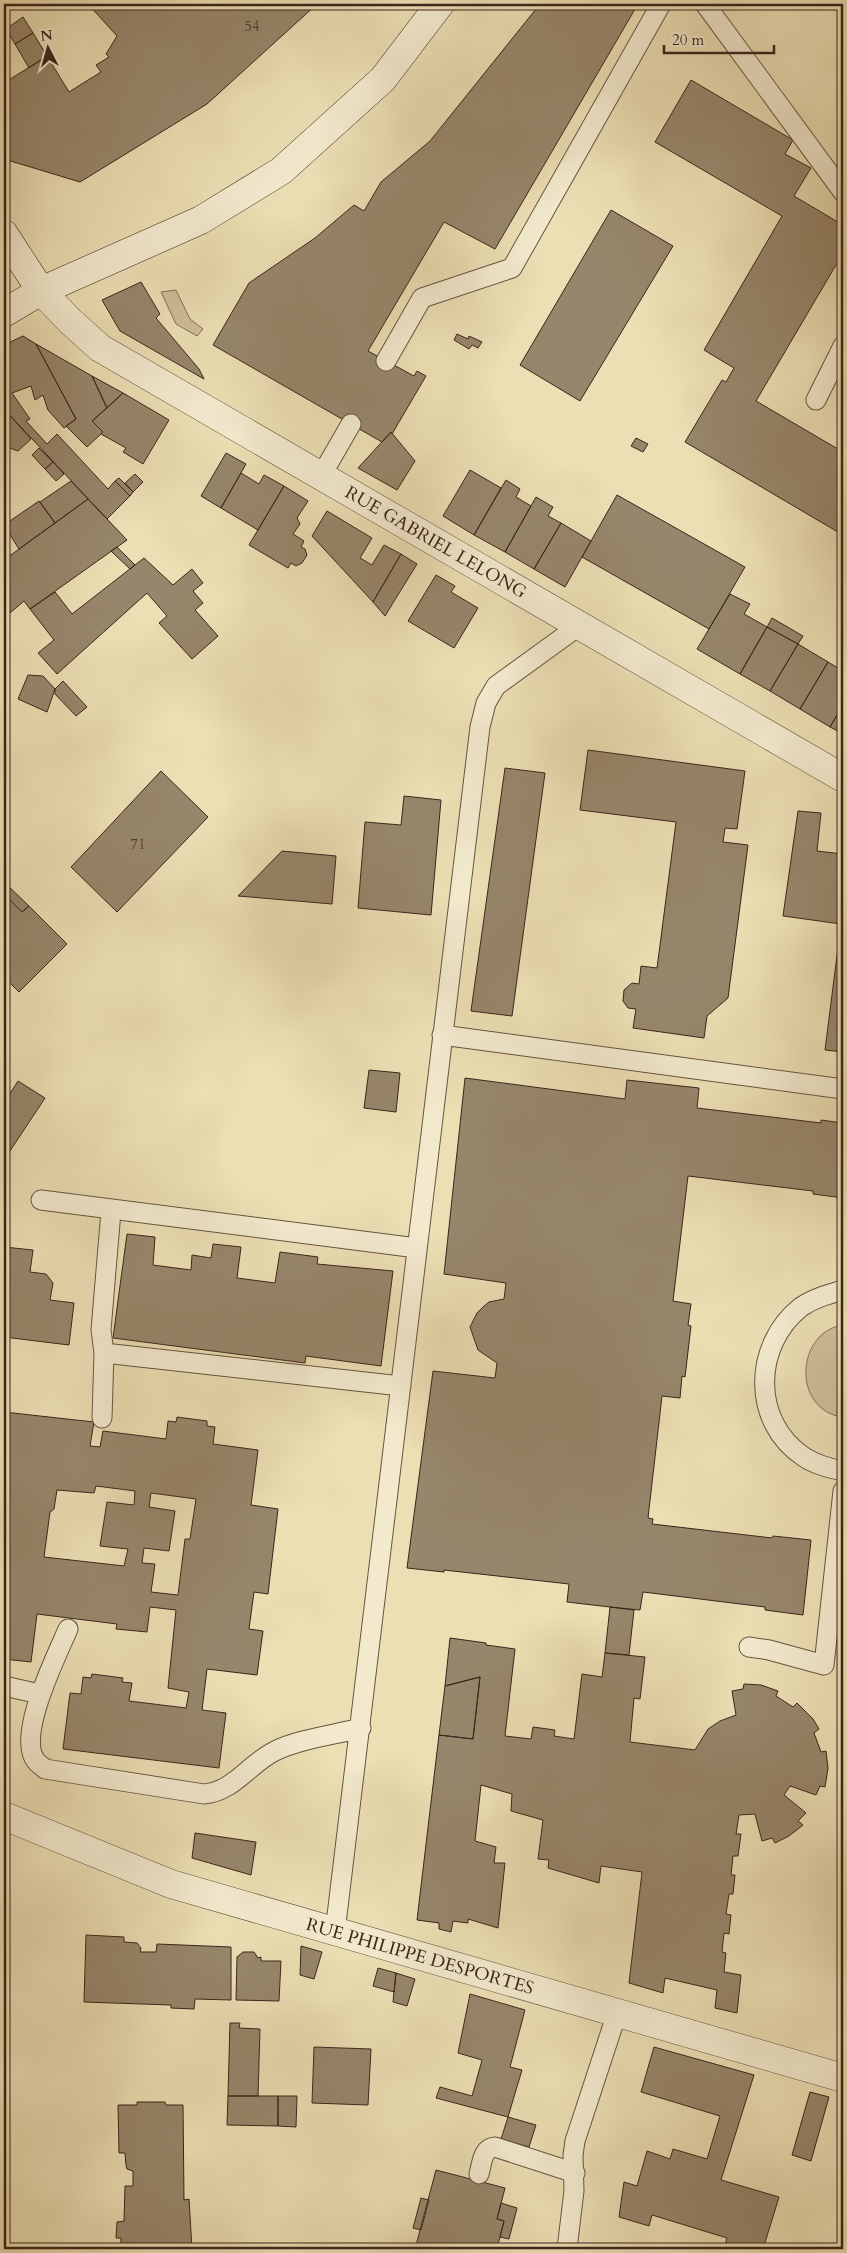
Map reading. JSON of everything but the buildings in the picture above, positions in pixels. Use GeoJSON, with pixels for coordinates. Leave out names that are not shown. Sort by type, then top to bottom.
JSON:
{"type":"FeatureCollection","features":[{"type":"Feature","properties":{"kind":"street"},"geometry":{"type":"LineString","coordinates":[[4,313],[41,291],[201,220],[281,171],[383,80],[440,4]]}},
{"type":"Feature","properties":{"kind":"street","name":"RUE GABRIEL LELONG"},"geometry":{"type":"LineString","coordinates":[[4,234],[41,291],[100,348],[843,778]]}},
{"type":"Feature","properties":{"kind":"street","name":"RUE PHILIPPE DESPORTES"},"geometry":{"type":"LineString","coordinates":[[4,1816],[171,1884],[843,2078]]}},
{"type":"Feature","properties":{"kind":"lane"},"geometry":{"type":"LineString","coordinates":[[386,361],[422,298],[512,268],[661,4]]}},
{"type":"Feature","properties":{"kind":"lane"},"geometry":{"type":"LineString","coordinates":[[706,4],[843,192]]}},
{"type":"Feature","properties":{"kind":"lane"},"geometry":{"type":"LineString","coordinates":[[816,400],[843,346]]}},
{"type":"Feature","properties":{"kind":"lane"},"geometry":{"type":"LineString","coordinates":[[321,476],[351,424]]}},
{"type":"Feature","properties":{"kind":"lane"},"geometry":{"type":"LineString","coordinates":[[335,1932],[480,727],[486,703],[496,686],[580,625]]}},
{"type":"Feature","properties":{"kind":"lane"},"geometry":{"type":"LineString","coordinates":[[442,1035],[843,1089]]}},
{"type":"Feature","properties":{"kind":"lane"},"geometry":{"type":"LineString","coordinates":[[41,1200],[111,1211],[417,1248]]}},
{"type":"Feature","properties":{"kind":"lane"},"geometry":{"type":"LineString","coordinates":[[102,1418],[104,1353],[101,1330],[111,1211]]}},
{"type":"Feature","properties":{"kind":"lane"},"geometry":{"type":"LineString","coordinates":[[843,1290],[816,1299],[803,1306],[786,1321],[774,1339],[769,1353],[764,1381],[766,1404],[775,1424],[787,1442],[804,1457],[824,1466],[843,1471]]}},
{"type":"Feature","properties":{"kind":"lane"},"geometry":{"type":"LineString","coordinates":[[104,1353],[401,1386]]}},
{"type":"Feature","properties":{"kind":"lane"},"geometry":{"type":"LineString","coordinates":[[750,1647],[769,1650],[824,1665],[843,1491]]}},
{"type":"Feature","properties":{"kind":"lane"},"geometry":{"type":"LineString","coordinates":[[68,1629],[40,1694],[35,1711],[31,1743],[35,1760],[45,1769],[204,1794],[216,1793],[274,1752],[286,1746],[361,1728]]}},
{"type":"Feature","properties":{"kind":"lane"},"geometry":{"type":"LineString","coordinates":[[4,1686],[40,1694]]}},
{"type":"Feature","properties":{"kind":"lane"},"geometry":{"type":"LineString","coordinates":[[566,2249],[575,2173],[573,2155],[576,2141],[617,2012]]}},
{"type":"Feature","properties":{"kind":"lane"},"geometry":{"type":"LineString","coordinates":[[478,2174],[486,2151],[495,2147],[575,2173]]}},
{"type":"Feature","properties":{"kind":"shaded area"},"geometry":{"type":"Polygon","coordinates":[[[176,290],[190,319],[203,329],[197,336],[176,324],[161,292],[176,290]]]}},
{"type":"Feature","properties":{"kind":"shaded area"},"geometry":{"type":"Polygon","coordinates":[[[843,1325],[843,1417],[826,1412],[815,1401],[808,1387],[806,1371],[808,1356],[816,1341],[827,1331],[843,1325]]]}}]}
